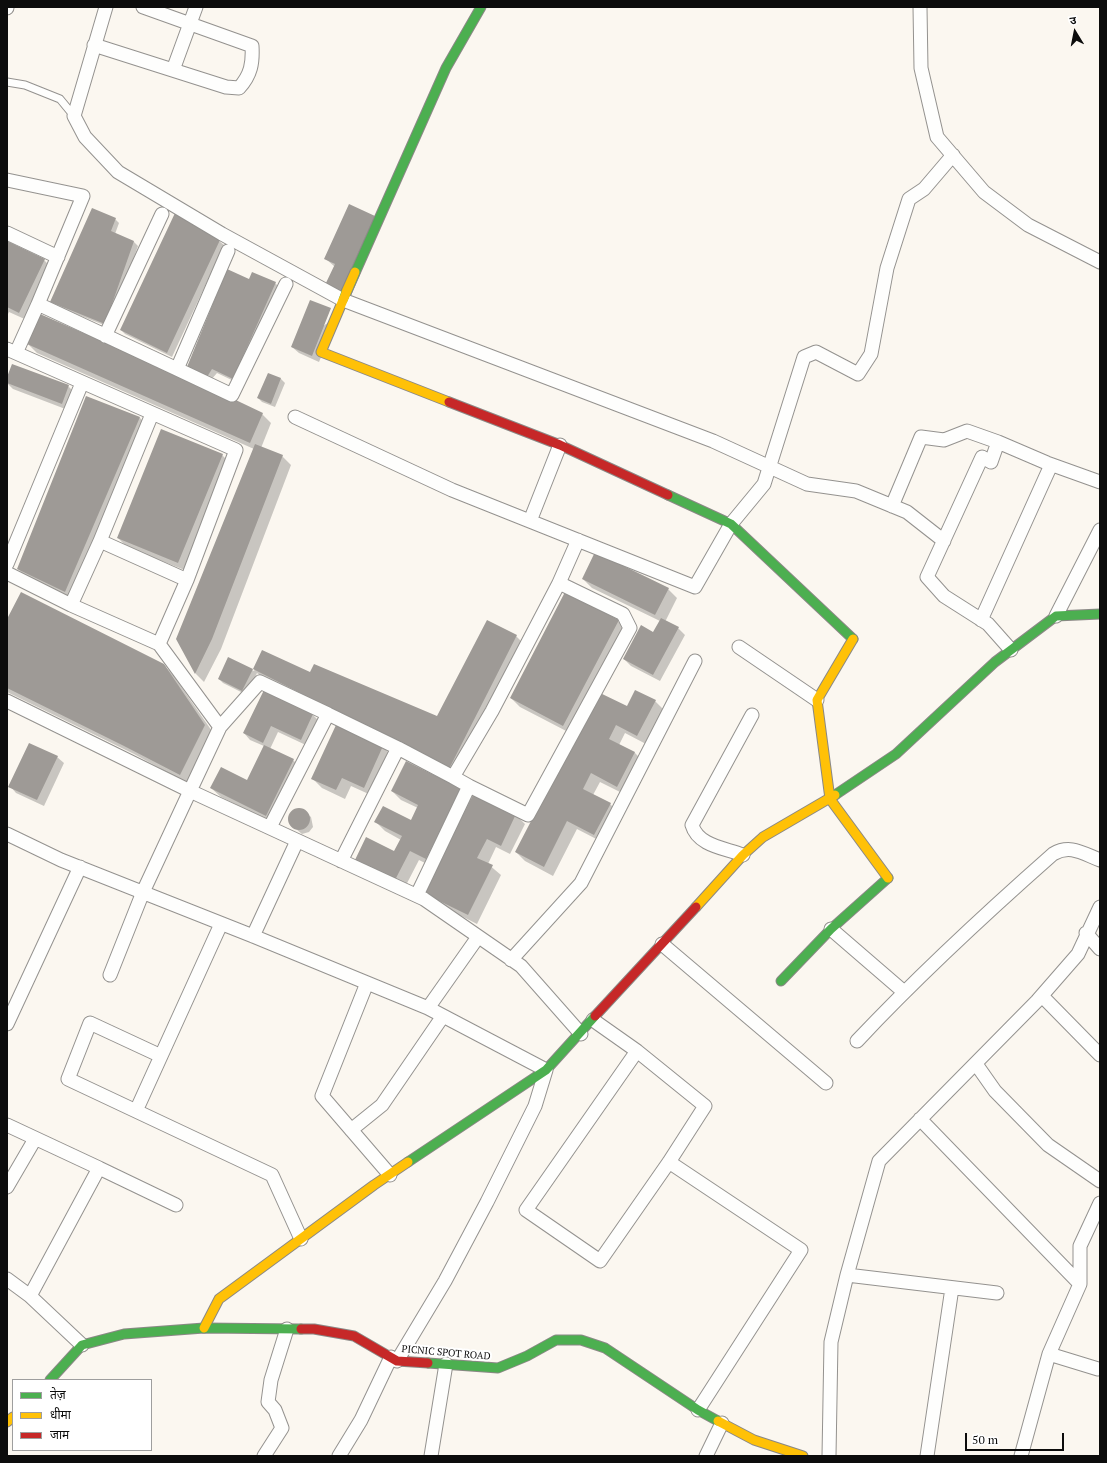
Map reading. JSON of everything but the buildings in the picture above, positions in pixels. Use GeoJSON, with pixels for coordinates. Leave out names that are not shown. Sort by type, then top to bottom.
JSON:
{"type":"FeatureCollection","features":[{"type":"Feature","properties":{"kind":"street"},"geometry":{"type":"LineString","coordinates":[[106,7],[74,116],[85,137],[118,172],[222,234],[343,300],[713,441],[807,484],[856,491],[907,512],[944,541]]}},
{"type":"Feature","properties":{"kind":"street"},"geometry":{"type":"LineString","coordinates":[[94,45],[226,87],[239,88],[244,82],[253,63],[252,46],[143,7]]}},
{"type":"Feature","properties":{"kind":"street"},"geometry":{"type":"LineString","coordinates":[[173,70],[196,7]]}},
{"type":"Feature","properties":{"kind":"street"},"geometry":{"type":"LineString","coordinates":[[481,7],[446,68],[343,300],[322,352],[560,445],[731,524],[853,639],[817,700],[830,799],[888,878],[831,929],[781,981]]}},
{"type":"Feature","properties":{"kind":"street"},"geometry":{"type":"LineString","coordinates":[[920,7],[921,68],[937,137],[984,192],[1028,225],[1100,262]]}},
{"type":"Feature","properties":{"kind":"street"},"geometry":{"type":"LineString","coordinates":[[295,417],[452,490],[695,587],[731,524],[764,484],[804,357],[816,352],[858,374],[871,354],[887,268],[909,199],[924,189],[953,155]]}},
{"type":"Feature","properties":{"kind":"street"},"geometry":{"type":"LineString","coordinates":[[7,180],[83,196],[38,304],[10,352],[236,450],[187,580],[160,644]]}},
{"type":"Feature","properties":{"kind":"street"},"geometry":{"type":"LineString","coordinates":[[105,336],[162,214]]}},
{"type":"Feature","properties":{"kind":"street"},"geometry":{"type":"LineString","coordinates":[[7,233],[58,257]]}},
{"type":"Feature","properties":{"kind":"street"},"geometry":{"type":"LineString","coordinates":[[177,369],[228,251]]}},
{"type":"Feature","properties":{"kind":"street"},"geometry":{"type":"LineString","coordinates":[[38,304],[232,396],[286,284]]}},
{"type":"Feature","properties":{"kind":"street"},"geometry":{"type":"LineString","coordinates":[[7,564],[82,383]]}},
{"type":"Feature","properties":{"kind":"street"},"geometry":{"type":"LineString","coordinates":[[71,605],[100,541],[152,414]]}},
{"type":"Feature","properties":{"kind":"street"},"geometry":{"type":"LineString","coordinates":[[892,506],[921,437],[944,440],[967,431],[998,442],[1051,465],[1100,482]]}},
{"type":"Feature","properties":{"kind":"street"},"geometry":{"type":"LineString","coordinates":[[998,442],[991,462],[982,457],[927,577],[944,596],[988,624],[1012,650]]}},
{"type":"Feature","properties":{"kind":"street"},"geometry":{"type":"LineString","coordinates":[[530,521],[560,445]]}},
{"type":"Feature","properties":{"kind":"street"},"geometry":{"type":"LineString","coordinates":[[981,620],[1051,465]]}},
{"type":"Feature","properties":{"kind":"street"},"geometry":{"type":"LineString","coordinates":[[204,1328],[219,1299],[374,1185],[546,1070],[594,1020],[743,855],[764,837],[830,799],[896,754],[995,662],[1056,616],[1100,530]]}},
{"type":"Feature","properties":{"kind":"street"},"geometry":{"type":"LineString","coordinates":[[453,777],[492,711],[559,583],[578,540]]}},
{"type":"Feature","properties":{"kind":"street"},"geometry":{"type":"LineString","coordinates":[[100,541],[187,580]]}},
{"type":"Feature","properties":{"kind":"street"},"geometry":{"type":"LineString","coordinates":[[7,573],[71,605],[160,644],[220,727]]}},
{"type":"Feature","properties":{"kind":"street"},"geometry":{"type":"LineString","coordinates":[[110,975],[143,892],[220,727],[260,682],[398,748],[469,786],[528,815],[630,628],[623,614],[559,583]]}},
{"type":"Feature","properties":{"kind":"street"},"geometry":{"type":"LineString","coordinates":[[1056,616],[1100,614]]}},
{"type":"Feature","properties":{"kind":"street"},"geometry":{"type":"LineString","coordinates":[[739,647],[817,700]]}},
{"type":"Feature","properties":{"kind":"street"},"geometry":{"type":"LineString","coordinates":[[512,960],[581,883],[695,661]]}},
{"type":"Feature","properties":{"kind":"street"},"geometry":{"type":"LineString","coordinates":[[7,701],[190,791],[417,895],[521,966],[581,1034]]}},
{"type":"Feature","properties":{"kind":"street"},"geometry":{"type":"LineString","coordinates":[[270,827],[328,714]]}},
{"type":"Feature","properties":{"kind":"street"},"geometry":{"type":"LineString","coordinates":[[743,855],[703,841],[694,832],[692,825],[752,715]]}},
{"type":"Feature","properties":{"kind":"street"},"geometry":{"type":"LineString","coordinates":[[341,861],[398,748]]}},
{"type":"Feature","properties":{"kind":"street"},"geometry":{"type":"LineString","coordinates":[[417,895],[469,786]]}},
{"type":"Feature","properties":{"kind":"street"},"geometry":{"type":"LineString","coordinates":[[7,834],[80,867],[428,1008],[546,1070]]}},
{"type":"Feature","properties":{"kind":"street"},"geometry":{"type":"LineString","coordinates":[[253,936],[297,841]]}},
{"type":"Feature","properties":{"kind":"street"},"geometry":{"type":"LineString","coordinates":[[857,1041],[904,992],[969,929],[1053,854],[1062,849],[1074,849],[1100,860]]}},
{"type":"Feature","properties":{"kind":"street"},"geometry":{"type":"LineString","coordinates":[[7,1024],[80,867]]}},
{"type":"Feature","properties":{"kind":"street"},"geometry":{"type":"LineString","coordinates":[[829,1456],[831,1342],[847,1275],[879,1162],[1042,996],[1078,954],[1086,933],[1100,907]]}},
{"type":"Feature","properties":{"kind":"street"},"geometry":{"type":"LineString","coordinates":[[136,1111],[220,924]]}},
{"type":"Feature","properties":{"kind":"street"},"geometry":{"type":"LineString","coordinates":[[831,929],[904,992]]}},
{"type":"Feature","properties":{"kind":"street"},"geometry":{"type":"LineString","coordinates":[[1086,933],[1100,949]]}},
{"type":"Feature","properties":{"kind":"street"},"geometry":{"type":"LineString","coordinates":[[428,1008],[478,937]]}},
{"type":"Feature","properties":{"kind":"street"},"geometry":{"type":"LineString","coordinates":[[662,944],[826,1083]]}},
{"type":"Feature","properties":{"kind":"street"},"geometry":{"type":"LineString","coordinates":[[367,983],[322,1096],[390,1175]]}},
{"type":"Feature","properties":{"kind":"street"},"geometry":{"type":"LineString","coordinates":[[1042,996],[1100,1055]]}},
{"type":"Feature","properties":{"kind":"street"},"geometry":{"type":"LineString","coordinates":[[351,1130],[382,1105],[443,1016]]}},
{"type":"Feature","properties":{"kind":"street"},"geometry":{"type":"LineString","coordinates":[[594,1020],[637,1051],[705,1106],[669,1162],[600,1261],[526,1210],[637,1051]]}},
{"type":"Feature","properties":{"kind":"street"},"geometry":{"type":"LineString","coordinates":[[161,1056],[90,1023],[68,1079],[272,1174],[302,1239]]}},
{"type":"Feature","properties":{"kind":"street"},"geometry":{"type":"LineString","coordinates":[[976,1064],[995,1091],[1048,1146],[1100,1181]]}},
{"type":"Feature","properties":{"kind":"street"},"geometry":{"type":"LineString","coordinates":[[339,1456],[361,1420],[394,1359],[446,1281],[535,1106],[546,1070]]}},
{"type":"Feature","properties":{"kind":"street"},"geometry":{"type":"LineString","coordinates":[[920,1119],[1080,1284]]}},
{"type":"Feature","properties":{"kind":"street"},"geometry":{"type":"LineString","coordinates":[[7,1125],[176,1205]]}},
{"type":"Feature","properties":{"kind":"street"},"geometry":{"type":"LineString","coordinates":[[7,1187],[35,1139]]}},
{"type":"Feature","properties":{"kind":"street"},"geometry":{"type":"LineString","coordinates":[[669,1162],[801,1250],[698,1410]]}},
{"type":"Feature","properties":{"kind":"street"},"geometry":{"type":"LineString","coordinates":[[30,1296],[99,1168]]}},
{"type":"Feature","properties":{"kind":"street"},"geometry":{"type":"LineString","coordinates":[[1021,1456],[1049,1354],[1080,1284],[1080,1246],[1100,1202]]}},
{"type":"Feature","properties":{"kind":"street"},"geometry":{"type":"LineString","coordinates":[[847,1275],[997,1293]]}},
{"type":"Feature","properties":{"kind":"street"},"geometry":{"type":"LineString","coordinates":[[7,1279],[30,1296],[82,1345],[51,1379]]}},
{"type":"Feature","properties":{"kind":"street"},"geometry":{"type":"LineString","coordinates":[[927,1456],[952,1288]]}},
{"type":"Feature","properties":{"kind":"street","name":"PICNIC SPOT ROAD"},"geometry":{"type":"LineString","coordinates":[[82,1345],[124,1334],[204,1328],[314,1329],[354,1336],[394,1359],[498,1368],[527,1356],[556,1340],[581,1340],[605,1348],[698,1410],[754,1440],[803,1456]]}},
{"type":"Feature","properties":{"kind":"street"},"geometry":{"type":"LineString","coordinates":[[264,1456],[282,1428],[275,1410],[268,1402],[271,1380],[287,1329]]}},
{"type":"Feature","properties":{"kind":"street"},"geometry":{"type":"LineString","coordinates":[[1049,1354],[1099,1369]]}},
{"type":"Feature","properties":{"kind":"street"},"geometry":{"type":"LineString","coordinates":[[431,1456],[446,1364]]}},
{"type":"Feature","properties":{"kind":"street"},"geometry":{"type":"LineString","coordinates":[[706,1456],[722,1423]]}},
{"type":"Feature","properties":{"kind":"lane"},"geometry":{"type":"LineString","coordinates":[[7,82],[25,85],[60,100],[74,116]]}},
{"type":"Feature","properties":{"kind":"traffic: fast"},"geometry":{"type":"LineString","coordinates":[[346,292],[343,300],[446,68],[481,7]]}},
{"type":"Feature","properties":{"kind":"traffic: fast"},"geometry":{"type":"LineString","coordinates":[[668,495],[731,524],[853,639]]}},
{"type":"Feature","properties":{"kind":"traffic: fast"},"geometry":{"type":"LineString","coordinates":[[835,795],[896,754],[995,662],[1056,616],[1100,614]]}},
{"type":"Feature","properties":{"kind":"traffic: fast"},"geometry":{"type":"LineString","coordinates":[[781,981],[831,929],[888,878]]}},
{"type":"Feature","properties":{"kind":"traffic: fast"},"geometry":{"type":"LineString","coordinates":[[408,1162],[546,1070],[595,1016]]}},
{"type":"Feature","properties":{"kind":"traffic: fast"},"geometry":{"type":"LineString","coordinates":[[51,1379],[82,1345],[124,1334],[204,1328],[301,1329]]}},
{"type":"Feature","properties":{"kind":"traffic: fast"},"geometry":{"type":"LineString","coordinates":[[428,1363],[498,1368],[527,1356],[556,1340],[581,1340],[605,1348],[698,1410],[718,1421]]}},
{"type":"Feature","properties":{"kind":"traffic: slow"},"geometry":{"type":"LineString","coordinates":[[346,292],[355,272],[321,352],[449,402]]}},
{"type":"Feature","properties":{"kind":"traffic: slow"},"geometry":{"type":"LineString","coordinates":[[853,639],[817,700],[830,799],[888,878]]}},
{"type":"Feature","properties":{"kind":"traffic: slow"},"geometry":{"type":"LineString","coordinates":[[696,907],[743,855],[763,837],[835,795]]}},
{"type":"Feature","properties":{"kind":"traffic: slow"},"geometry":{"type":"LineString","coordinates":[[204,1328],[219,1299],[374,1185],[408,1162]]}},
{"type":"Feature","properties":{"kind":"traffic: slow"},"geometry":{"type":"LineString","coordinates":[[7,1422],[12,1418]]}},
{"type":"Feature","properties":{"kind":"traffic: slow"},"geometry":{"type":"LineString","coordinates":[[718,1421],[754,1440],[803,1456]]}},
{"type":"Feature","properties":{"kind":"traffic: jam"},"geometry":{"type":"LineString","coordinates":[[449,402],[560,445],[668,495]]}},
{"type":"Feature","properties":{"kind":"traffic: jam"},"geometry":{"type":"LineString","coordinates":[[595,1016],[696,907]]}},
{"type":"Feature","properties":{"kind":"traffic: jam"},"geometry":{"type":"LineString","coordinates":[[301,1329],[314,1329],[354,1336],[397,1361],[428,1363]]}}]}
